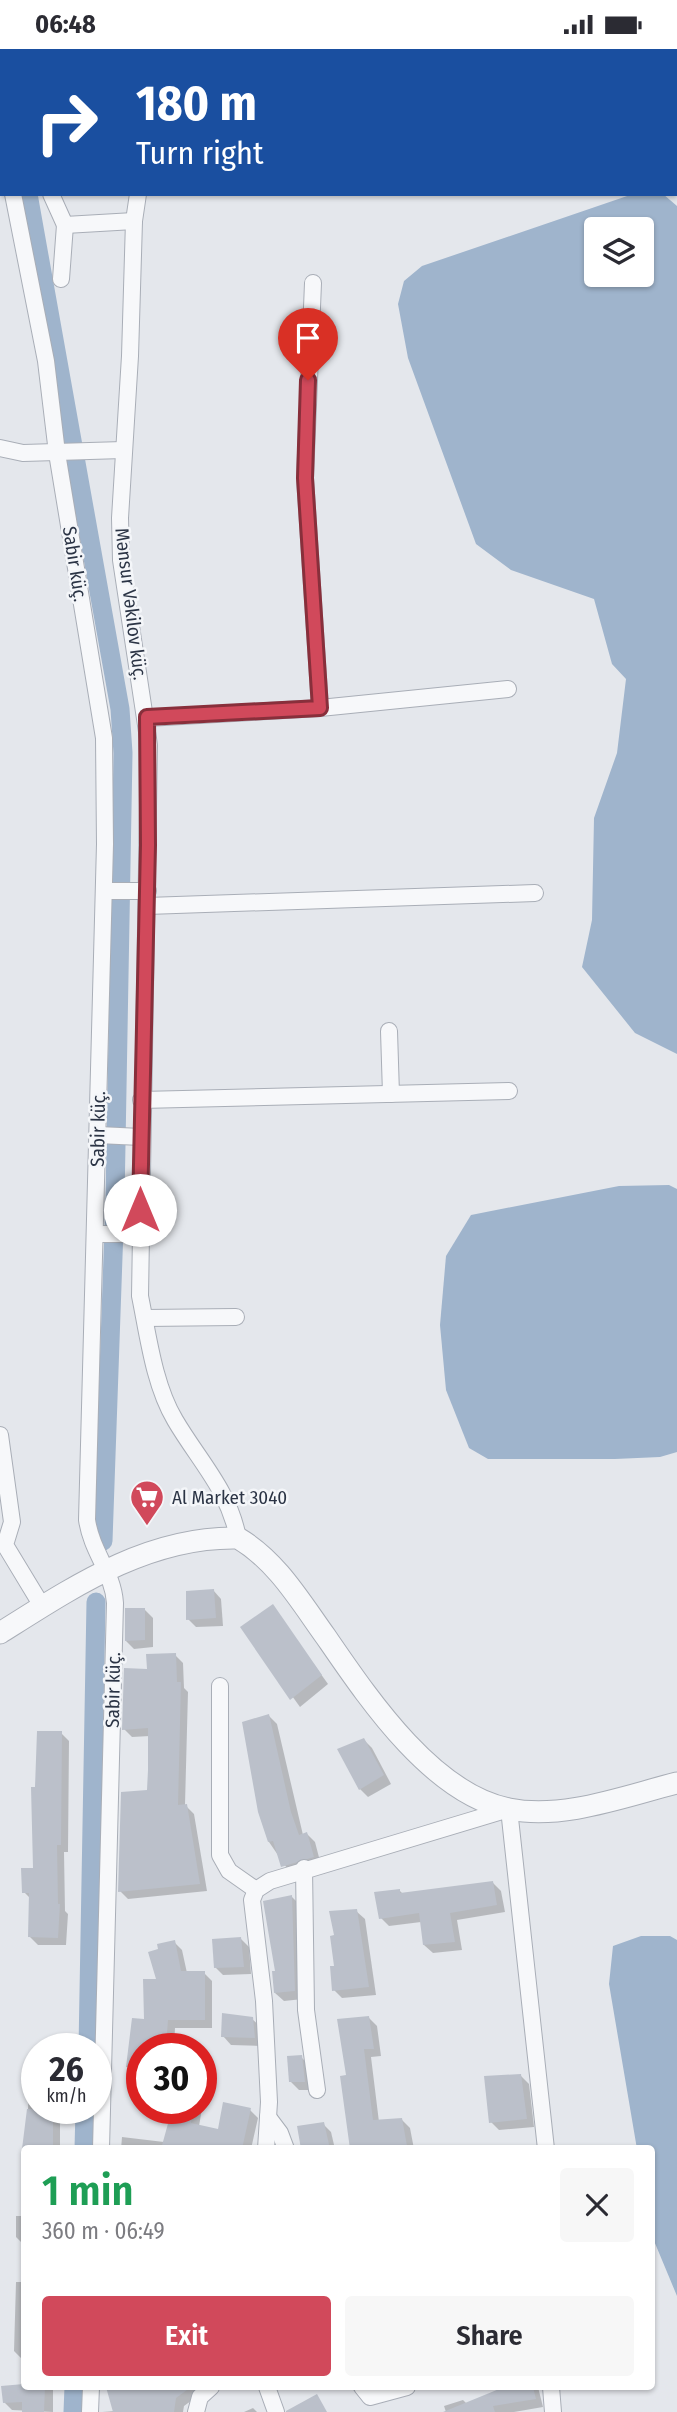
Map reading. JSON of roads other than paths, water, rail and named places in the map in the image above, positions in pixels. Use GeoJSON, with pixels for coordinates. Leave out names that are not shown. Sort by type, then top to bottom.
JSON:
{"type":"FeatureCollection","features":[{"type":"Feature","properties":{"kind":"street","name":"Sabir küç."},"geometry":{"type":"LineString","coordinates":[[13,196],[46,361],[57,453],[104,739],[104,891],[97,1234],[87,1520],[90,1542],[106,1569],[114,1590],[115,1604],[101,2145]]}},
{"type":"Feature","properties":{"kind":"street"},"geometry":{"type":"LineString","coordinates":[[52,196],[65,225],[61,279]]}},
{"type":"Feature","properties":{"kind":"street","name":"Mənsur Vəkilov küç."},"geometry":{"type":"LineString","coordinates":[[138,196],[134,221],[121,560],[147,717],[148,898],[141,1100],[140,1296],[157,1369],[173,1418],[229,1501],[238,1538]]}},
{"type":"Feature","properties":{"kind":"street"},"geometry":{"type":"LineString","coordinates":[[65,225],[134,221]]}},
{"type":"Feature","properties":{"kind":"street"},"geometry":{"type":"LineString","coordinates":[[313,283],[305,478],[320,708]]}},
{"type":"Feature","properties":{"kind":"street"},"geometry":{"type":"LineString","coordinates":[[0,448],[23,453],[124,450]]}},
{"type":"Feature","properties":{"kind":"street"},"geometry":{"type":"LineString","coordinates":[[147,717],[320,708],[508,689]]}},
{"type":"Feature","properties":{"kind":"street"},"geometry":{"type":"LineString","coordinates":[[104,891],[148,898],[535,893]]}},
{"type":"Feature","properties":{"kind":"street"},"geometry":{"type":"LineString","coordinates":[[388,1031],[391,1094]]}},
{"type":"Feature","properties":{"kind":"street"},"geometry":{"type":"LineString","coordinates":[[141,1100],[509,1091]]}},
{"type":"Feature","properties":{"kind":"street"},"geometry":{"type":"LineString","coordinates":[[98,1135],[141,1137]]}},
{"type":"Feature","properties":{"kind":"street"},"geometry":{"type":"LineString","coordinates":[[97,1234],[140,1234]]}},
{"type":"Feature","properties":{"kind":"street"},"geometry":{"type":"LineString","coordinates":[[145,1318],[236,1317]]}},
{"type":"Feature","properties":{"kind":"street"},"geometry":{"type":"LineString","coordinates":[[0,1435],[12,1522],[3,1544],[42,1607]]}},
{"type":"Feature","properties":{"kind":"street"},"geometry":{"type":"LineString","coordinates":[[0,1633],[106,1569],[192,1541],[238,1538],[271,1563],[341,1659],[416,1752],[459,1788],[509,1809]]}},
{"type":"Feature","properties":{"kind":"street"},"geometry":{"type":"LineString","coordinates":[[220,1686],[220,1855],[229,1871],[256,1890]]}},
{"type":"Feature","properties":{"kind":"street"},"geometry":{"type":"LineString","coordinates":[[266,2145],[268,2117],[264,2000],[252,1900],[256,1890],[270,1881],[304,1868],[509,1809],[564,1809],[677,1783]]}},
{"type":"Feature","properties":{"kind":"street"},"geometry":{"type":"LineString","coordinates":[[509,1809],[546,2145]]}},
{"type":"Feature","properties":{"kind":"street"},"geometry":{"type":"LineString","coordinates":[[304,1868],[306,2010],[317,2090]]}},
{"type":"Feature","properties":{"kind":"street"},"geometry":{"type":"LineString","coordinates":[[268,2117],[280,2133],[284,2145]]}},
{"type":"Feature","properties":{"kind":"street"},"geometry":{"type":"LineString","coordinates":[[90,2412],[91,2390]]}},
{"type":"Feature","properties":{"kind":"street"},"geometry":{"type":"LineString","coordinates":[[196,2412],[200,2397],[208,2390]]}},
{"type":"Feature","properties":{"kind":"street"},"geometry":{"type":"LineString","coordinates":[[268,2390],[275,2412]]}},
{"type":"Feature","properties":{"kind":"street"},"geometry":{"type":"LineString","coordinates":[[364,2390],[370,2397],[396,2390]]}},
{"type":"Feature","properties":{"kind":"street"},"geometry":{"type":"LineString","coordinates":[[551,2390],[553,2412]]}},
{"type":"Feature","properties":{"kind":"water"},"geometry":{"type":"Polygon","coordinates":[[[627,196],[665,196],[677,206],[677,1054],[635,1033],[582,967],[592,920],[594,818],[617,753],[626,679],[612,664],[594,599],[511,570],[476,544],[408,358],[398,304],[404,281],[422,266],[627,196]]]}},
{"type":"Feature","properties":{"kind":"water"},"geometry":{"type":"Polygon","coordinates":[[[669,1185],[677,1189],[677,1452],[660,1457],[615,1459],[488,1459],[469,1448],[446,1390],[440,1325],[446,1256],[471,1215],[619,1186],[669,1185]]]}},
{"type":"Feature","properties":{"kind":"water"},"geometry":{"type":"Polygon","coordinates":[[[641,1936],[670,1936],[677,1940],[677,2296],[655,2243],[655,2145],[636,2145],[609,1984],[613,1946],[641,1936]]]}},
{"type":"Feature","properties":{"kind":"waterway"},"geometry":{"type":"LineString","coordinates":[[28,196],[120,709],[123,753],[115,1200],[103,1541]]}},
{"type":"Feature","properties":{"kind":"waterway"},"geometry":{"type":"LineString","coordinates":[[88,2033],[96,1602]]}},
{"type":"Feature","properties":{"kind":"waterway"},"geometry":{"type":"LineString","coordinates":[[84,2145],[85,2124]]}},
{"type":"Feature","properties":{"kind":"waterway"},"geometry":{"type":"LineString","coordinates":[[73,2412],[74,2390]]}},
{"type":"Feature","properties":{"kind":"place","name":"Al Market 3040"},"geometry":{"type":"Point","coordinates":[147,1527]}}]}
